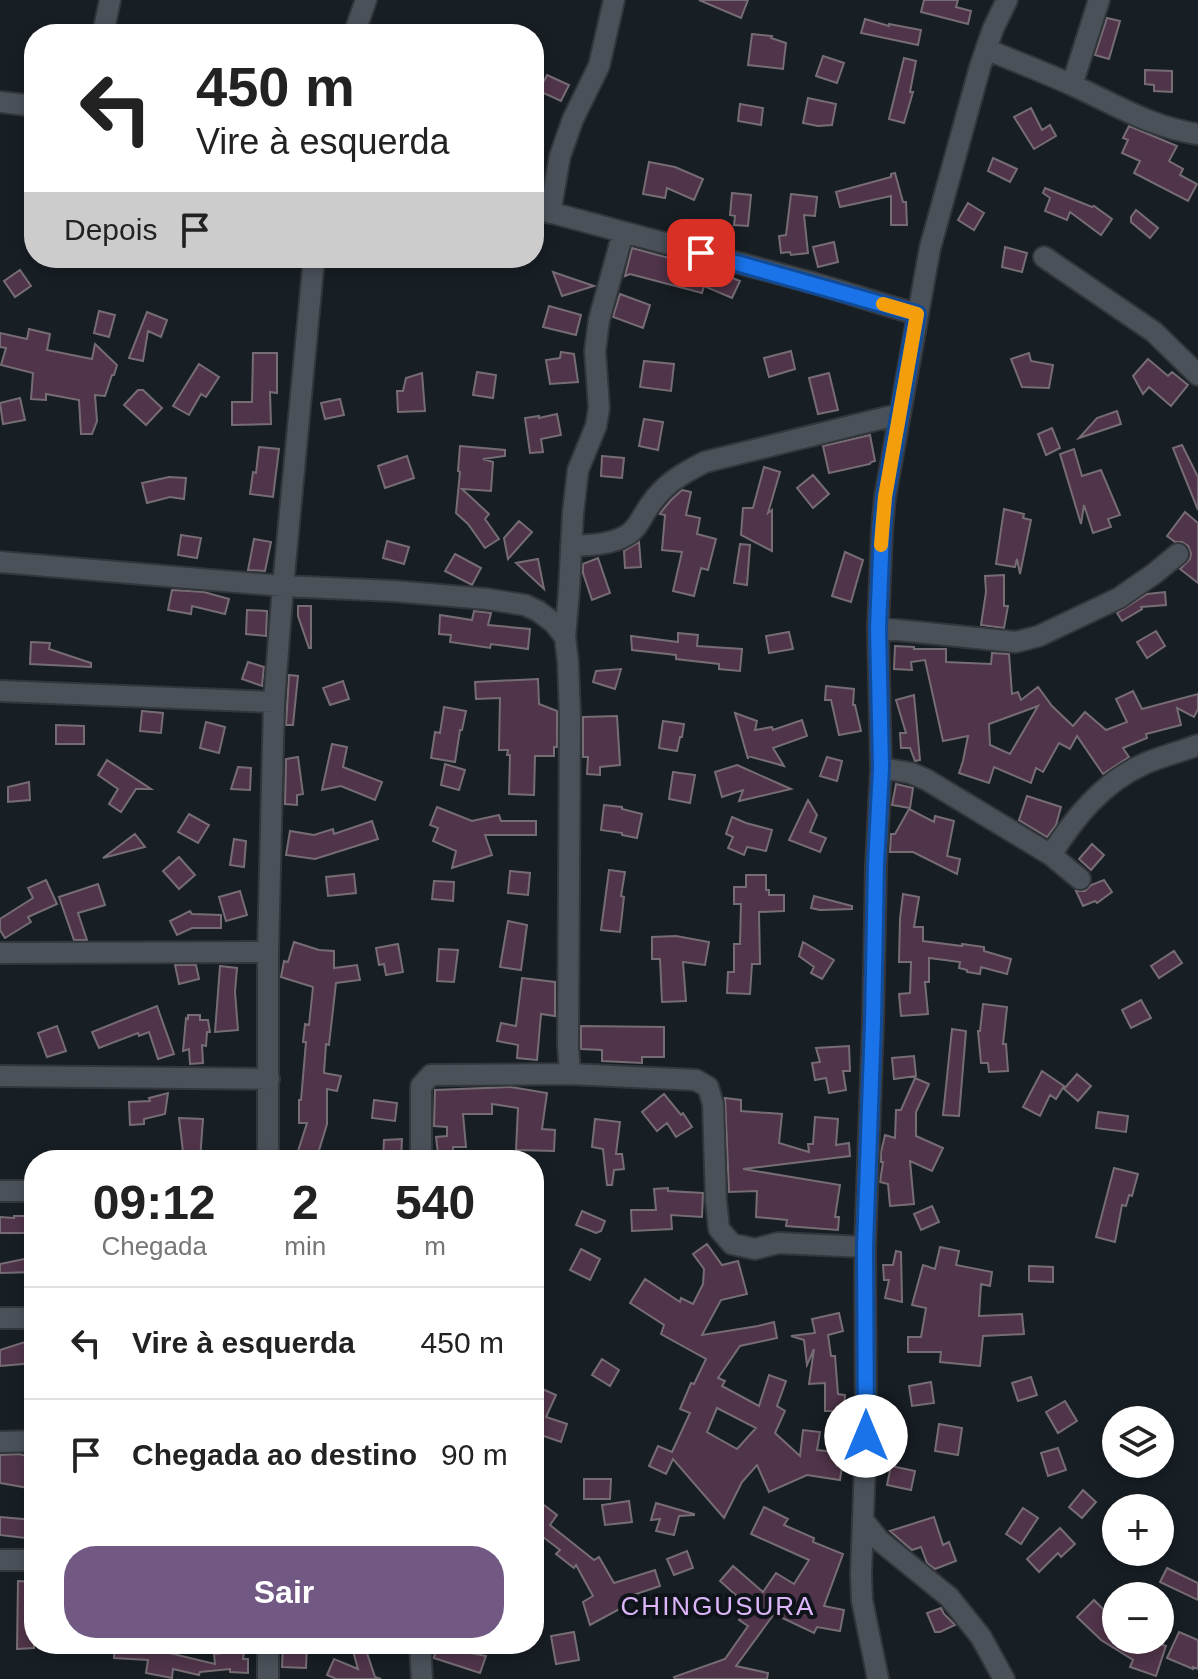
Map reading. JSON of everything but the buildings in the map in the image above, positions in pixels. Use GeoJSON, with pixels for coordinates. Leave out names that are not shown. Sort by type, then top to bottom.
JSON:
{"type":"FeatureCollection","features":[{"type":"Feature","properties":{"kind":"street"},"geometry":{"type":"LineString","coordinates":[[105,24],[110,0]]}},
{"type":"Feature","properties":{"kind":"street"},"geometry":{"type":"LineString","coordinates":[[358,24],[366,0]]}},
{"type":"Feature","properties":{"kind":"street"},"geometry":{"type":"LineString","coordinates":[[544,204],[573,119],[599,66],[614,0]]}},
{"type":"Feature","properties":{"kind":"street"},"geometry":{"type":"LineString","coordinates":[[878,1679],[862,1600],[861,1575],[866,1436],[865,1247],[881,768],[878,628],[882,530],[885,497],[930,248],[986,49],[1007,0]]}},
{"type":"Feature","properties":{"kind":"street"},"geometry":{"type":"LineString","coordinates":[[1072,85],[1099,0]]}},
{"type":"Feature","properties":{"kind":"street"},"geometry":{"type":"LineString","coordinates":[[986,49],[1132,114],[1179,131],[1198,134]]}},
{"type":"Feature","properties":{"kind":"street"},"geometry":{"type":"LineString","coordinates":[[0,102],[24,105]]}},
{"type":"Feature","properties":{"kind":"street"},"geometry":{"type":"LineString","coordinates":[[544,211],[917,314]]}},
{"type":"Feature","properties":{"kind":"street"},"geometry":{"type":"LineString","coordinates":[[570,1074],[570,716],[565,637],[578,470],[596,426],[599,408],[595,351],[599,320],[623,233]]}},
{"type":"Feature","properties":{"kind":"street"},"geometry":{"type":"LineString","coordinates":[[1044,257],[1154,332],[1198,375]]}},
{"type":"Feature","properties":{"kind":"street"},"geometry":{"type":"LineString","coordinates":[[268,1150],[268,952],[274,702],[313,268]]}},
{"type":"Feature","properties":{"kind":"street"},"geometry":{"type":"LineString","coordinates":[[571,546],[601,544],[628,535],[662,489],[681,473],[705,462],[900,414]]}},
{"type":"Feature","properties":{"kind":"street"},"geometry":{"type":"LineString","coordinates":[[878,628],[1016,642],[1039,636],[1119,598],[1178,554]]}},
{"type":"Feature","properties":{"kind":"street"},"geometry":{"type":"LineString","coordinates":[[0,562],[283,586],[487,599],[525,605],[538,611],[554,623],[565,637]]}},
{"type":"Feature","properties":{"kind":"street"},"geometry":{"type":"LineString","coordinates":[[525,605],[558,598],[569,591]]}},
{"type":"Feature","properties":{"kind":"street"},"geometry":{"type":"LineString","coordinates":[[0,691],[274,702]]}},
{"type":"Feature","properties":{"kind":"street"},"geometry":{"type":"LineString","coordinates":[[1051,855],[1082,811],[1119,778],[1142,765],[1198,745]]}},
{"type":"Feature","properties":{"kind":"street"},"geometry":{"type":"LineString","coordinates":[[881,768],[911,773],[927,780],[1051,855],[1080,879]]}},
{"type":"Feature","properties":{"kind":"street"},"geometry":{"type":"LineString","coordinates":[[0,953],[268,952]]}},
{"type":"Feature","properties":{"kind":"street"},"geometry":{"type":"LineString","coordinates":[[421,1150],[421,1086],[431,1075],[570,1074],[696,1080],[708,1087],[713,1104],[719,1229],[732,1244],[755,1249],[778,1243],[865,1247]]}},
{"type":"Feature","properties":{"kind":"street"},"geometry":{"type":"LineString","coordinates":[[0,1076],[269,1079]]}},
{"type":"Feature","properties":{"kind":"street"},"geometry":{"type":"LineString","coordinates":[[0,1191],[24,1191]]}},
{"type":"Feature","properties":{"kind":"street"},"geometry":{"type":"LineString","coordinates":[[0,1318],[24,1318]]}},
{"type":"Feature","properties":{"kind":"street"},"geometry":{"type":"LineString","coordinates":[[0,1442],[24,1441]]}},
{"type":"Feature","properties":{"kind":"street"},"geometry":{"type":"LineString","coordinates":[[863,1520],[879,1540],[949,1597],[981,1637],[1004,1679]]}},
{"type":"Feature","properties":{"kind":"street"},"geometry":{"type":"LineString","coordinates":[[0,1560],[24,1560]]}},
{"type":"Feature","properties":{"kind":"street"},"geometry":{"type":"LineString","coordinates":[[268,1654],[268,1679]]}},
{"type":"Feature","properties":{"kind":"street"},"geometry":{"type":"LineString","coordinates":[[421,1654],[422,1679]]}},
{"type":"Feature","properties":{"kind":"slow traffic"},"geometry":{"type":"LineString","coordinates":[[881,545],[885,497],[917,314],[883,304]]}},
{"type":"Feature","properties":{"kind":"district","name":"CHINGUSURA"},"geometry":{"type":"Point","coordinates":[718,1606]}},
{"type":"Feature","properties":{"kind":"route"},"geometry":{"type":"LineString","coordinates":[[701,253],[917,314],[882,530],[878,628],[881,768],[865,1247],[866,1436]]}}]}
